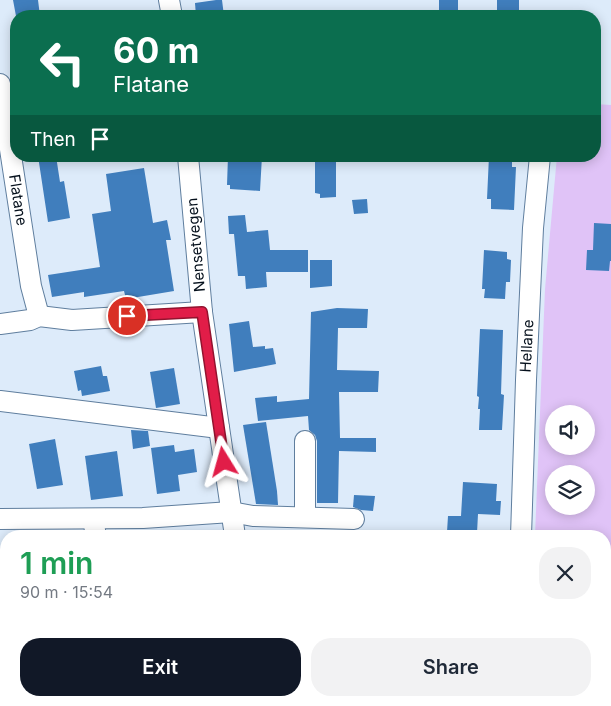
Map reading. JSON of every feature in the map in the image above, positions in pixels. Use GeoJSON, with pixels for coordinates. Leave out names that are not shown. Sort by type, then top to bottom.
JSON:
{"type":"FeatureCollection","features":[{"type":"Feature","properties":{"kind":"street","name":"Flatane"},"geometry":{"type":"LineString","coordinates":[[0,84],[10,149]]}},
{"type":"Feature","properties":{"kind":"street","name":"Flatane"},"geometry":{"type":"LineString","coordinates":[[12,162],[31,286],[39,316]]}},
{"type":"Feature","properties":{"kind":"street","name":"Nensetvegen"},"geometry":{"type":"LineString","coordinates":[[189,162],[202,312],[234,530]]}},
{"type":"Feature","properties":{"kind":"street","name":"Hellane"},"geometry":{"type":"LineString","coordinates":[[520,530],[532,238],[539,162]]}},
{"type":"Feature","properties":{"kind":"street"},"geometry":{"type":"LineString","coordinates":[[0,324],[30,320],[39,316],[72,320],[202,312]]}},
{"type":"Feature","properties":{"kind":"street"},"geometry":{"type":"LineString","coordinates":[[0,401],[219,428]]}},
{"type":"Feature","properties":{"kind":"street"},"geometry":{"type":"LineString","coordinates":[[305,441],[305,517]]}},
{"type":"Feature","properties":{"kind":"street"},"geometry":{"type":"LineString","coordinates":[[0,519],[94,527],[143,518],[232,512],[253,516],[354,518]]}},
{"type":"Feature","properties":{"kind":"shaded area"},"geometry":{"type":"Polygon","coordinates":[[[601,104],[611,105],[611,530],[535,530],[545,289],[556,162],[601,162],[601,104]]]}},
{"type":"Feature","properties":{"kind":"building"},"geometry":{"type":"Polygon","coordinates":[[[13,0],[38,0],[39,10],[15,10],[13,0]]]}},
{"type":"Feature","properties":{"kind":"building"},"geometry":{"type":"Polygon","coordinates":[[[222,0],[223,10],[196,10],[195,3],[222,0]]]}},
{"type":"Feature","properties":{"kind":"building"},"geometry":{"type":"Polygon","coordinates":[[[439,0],[458,0],[458,10],[439,10],[439,0]]]}},
{"type":"Feature","properties":{"kind":"building"},"geometry":{"type":"Polygon","coordinates":[[[497,0],[519,0],[519,10],[497,10],[497,0]]]}},
{"type":"Feature","properties":{"kind":"building"},"geometry":{"type":"Polygon","coordinates":[[[39,162],[57,162],[60,182],[64,181],[70,218],[48,222],[39,162]]]}},
{"type":"Feature","properties":{"kind":"building"},"geometry":{"type":"Polygon","coordinates":[[[228,162],[262,162],[260,191],[230,189],[230,185],[227,185],[228,162]]]}},
{"type":"Feature","properties":{"kind":"building"},"geometry":{"type":"Polygon","coordinates":[[[315,162],[336,162],[336,197],[320,198],[320,194],[315,193],[315,162]]]}},
{"type":"Feature","properties":{"kind":"building"},"geometry":{"type":"Polygon","coordinates":[[[489,162],[512,162],[512,167],[516,167],[514,210],[491,209],[491,199],[487,199],[489,162]]]}},
{"type":"Feature","properties":{"kind":"building"},"geometry":{"type":"Polygon","coordinates":[[[144,168],[153,223],[167,220],[171,240],[166,240],[174,291],[126,299],[124,291],[84,297],[84,292],[52,297],[48,275],[100,267],[92,214],[111,211],[106,174],[144,168]]]}},
{"type":"Feature","properties":{"kind":"building"},"geometry":{"type":"Polygon","coordinates":[[[367,199],[368,213],[354,214],[352,200],[367,199]]]}},
{"type":"Feature","properties":{"kind":"building"},"geometry":{"type":"Polygon","coordinates":[[[245,215],[247,232],[268,230],[270,250],[308,250],[308,272],[266,272],[267,287],[246,289],[245,276],[238,276],[234,234],[229,234],[228,216],[245,215]]]}},
{"type":"Feature","properties":{"kind":"building"},"geometry":{"type":"Polygon","coordinates":[[[594,223],[611,224],[611,261],[609,271],[586,270],[587,250],[593,250],[594,223]]]}},
{"type":"Feature","properties":{"kind":"building"},"geometry":{"type":"Polygon","coordinates":[[[484,250],[507,252],[507,259],[511,260],[510,282],[506,282],[505,299],[484,298],[485,289],[482,289],[484,250]]]}},
{"type":"Feature","properties":{"kind":"building"},"geometry":{"type":"Polygon","coordinates":[[[310,260],[332,260],[332,286],[310,288],[310,260]]]}},
{"type":"Feature","properties":{"kind":"building"},"geometry":{"type":"Polygon","coordinates":[[[337,308],[368,309],[367,328],[338,328],[337,370],[379,371],[378,392],[339,392],[340,438],[376,438],[376,452],[339,451],[338,503],[317,503],[317,441],[315,435],[309,430],[308,416],[258,421],[255,398],[277,396],[277,402],[309,399],[311,312],[337,308]]]}},
{"type":"Feature","properties":{"kind":"building"},"geometry":{"type":"Polygon","coordinates":[[[249,321],[253,347],[265,346],[265,349],[273,348],[276,364],[234,372],[229,324],[249,321]]]}},
{"type":"Feature","properties":{"kind":"building"},"geometry":{"type":"Polygon","coordinates":[[[480,329],[503,330],[501,394],[504,395],[502,430],[479,430],[480,409],[478,409],[479,397],[477,396],[480,329]]]}},
{"type":"Feature","properties":{"kind":"building"},"geometry":{"type":"Polygon","coordinates":[[[101,366],[103,376],[107,376],[110,391],[82,396],[81,390],[78,391],[74,371],[101,366]]]}},
{"type":"Feature","properties":{"kind":"building"},"geometry":{"type":"Polygon","coordinates":[[[174,368],[180,404],[156,408],[150,372],[174,368]]]}},
{"type":"Feature","properties":{"kind":"building"},"geometry":{"type":"Polygon","coordinates":[[[266,422],[278,505],[256,504],[243,425],[266,422]]]}},
{"type":"Feature","properties":{"kind":"building"},"geometry":{"type":"Polygon","coordinates":[[[131,430],[148,431],[150,446],[133,449],[131,430]]]}},
{"type":"Feature","properties":{"kind":"building"},"geometry":{"type":"Polygon","coordinates":[[[55,439],[63,485],[37,489],[29,444],[55,439]]]}},
{"type":"Feature","properties":{"kind":"building"},"geometry":{"type":"Polygon","coordinates":[[[174,445],[175,452],[194,449],[197,472],[178,475],[180,491],[157,494],[151,448],[174,445]]]}},
{"type":"Feature","properties":{"kind":"building"},"geometry":{"type":"Polygon","coordinates":[[[117,451],[123,496],[91,500],[85,456],[117,451]]]}},
{"type":"Feature","properties":{"kind":"building"},"geometry":{"type":"Polygon","coordinates":[[[463,482],[497,484],[496,501],[501,501],[500,515],[478,514],[477,530],[447,530],[448,516],[461,516],[463,482]]]}},
{"type":"Feature","properties":{"kind":"building"},"geometry":{"type":"Polygon","coordinates":[[[354,495],[375,496],[373,511],[353,507],[354,495]]]}},
{"type":"Feature","properties":{"kind":"route"},"geometry":{"type":"LineString","coordinates":[[127,316],[202,312],[224,462]]}}]}
